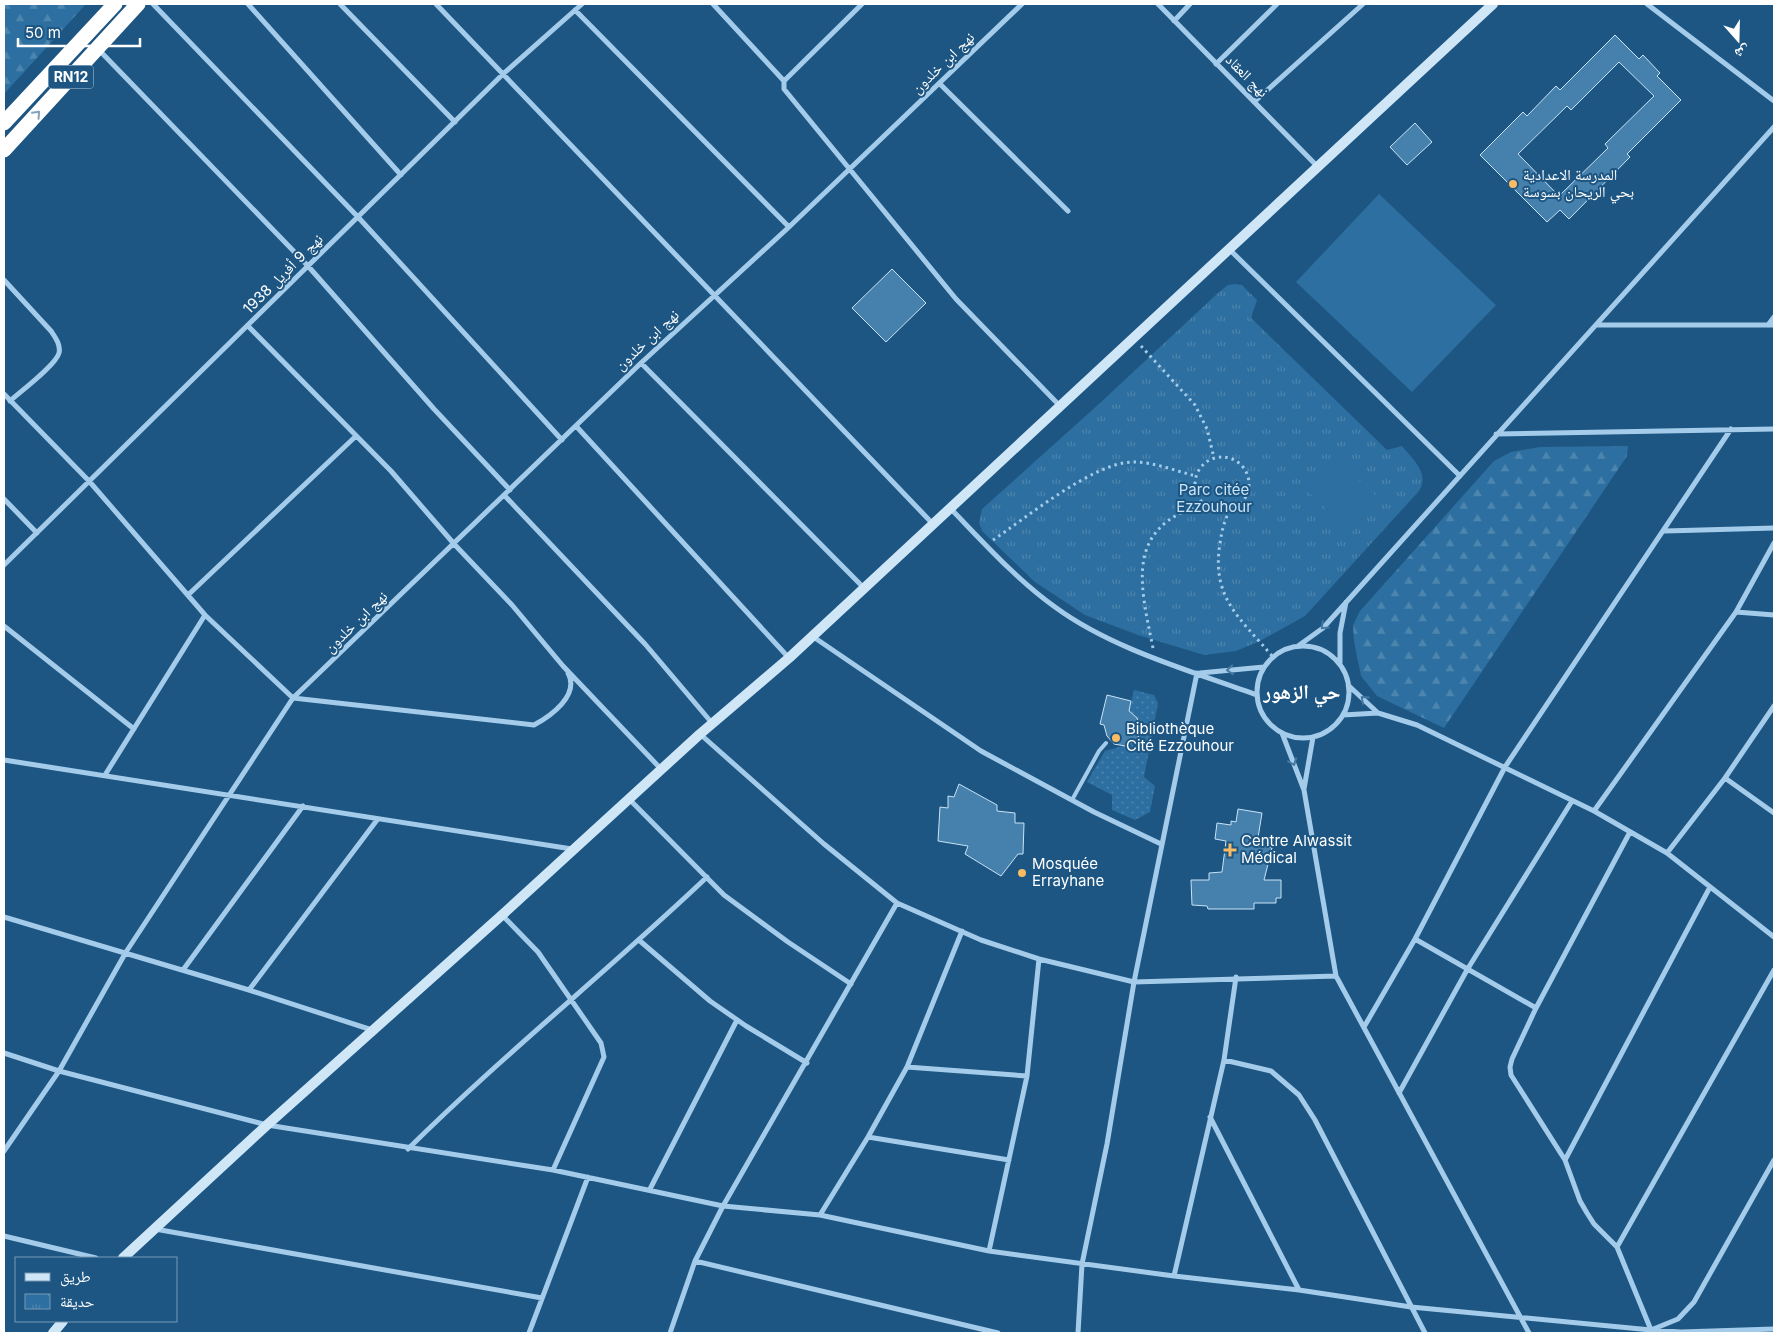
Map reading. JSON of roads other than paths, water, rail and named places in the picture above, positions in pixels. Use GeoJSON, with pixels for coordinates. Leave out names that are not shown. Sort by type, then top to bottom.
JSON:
{"type":"FeatureCollection","features":[{"type":"Feature","properties":{"kind":"highway","name":"RN12"},"geometry":{"type":"LineString","coordinates":[[4,123],[114,4]]}},
{"type":"Feature","properties":{"kind":"highway","name":"RN12"},"geometry":{"type":"LineString","coordinates":[[4,150],[138,4]]}},
{"type":"Feature","properties":{"kind":"street"},"geometry":{"type":"LineString","coordinates":[[153,4],[358,218],[562,440]]}},
{"type":"Feature","properties":{"kind":"street"},"geometry":{"type":"LineString","coordinates":[[248,4],[401,175]]}},
{"type":"Feature","properties":{"kind":"street"},"geometry":{"type":"LineString","coordinates":[[340,4],[455,122]]}},
{"type":"Feature","properties":{"kind":"street"},"geometry":{"type":"LineString","coordinates":[[436,4],[932,523]]}},
{"type":"Feature","properties":{"kind":"street","name":"نهج 9 أفريل 1938"},"geometry":{"type":"LineString","coordinates":[[4,565],[503,74],[582,4]]}},
{"type":"Feature","properties":{"kind":"street"},"geometry":{"type":"LineString","coordinates":[[713,4],[784,81],[784,89],[850,167],[956,299],[1060,406]]}},
{"type":"Feature","properties":{"kind":"street"},"geometry":{"type":"LineString","coordinates":[[784,81],[862,4]]}},
{"type":"Feature","properties":{"kind":"street","name":"نهج ابن خلدون"},"geometry":{"type":"LineString","coordinates":[[4,1152],[59,1070],[126,952],[232,794],[293,698],[455,545],[641,363],[789,227],[1022,4]]}},
{"type":"Feature","properties":{"kind":"street","name":"نهج العقاد"},"geometry":{"type":"LineString","coordinates":[[1158,4],[1318,167]]}},
{"type":"Feature","properties":{"kind":"street"},"geometry":{"type":"LineString","coordinates":[[1174,20],[1190,4]]}},
{"type":"Feature","properties":{"kind":"street"},"geometry":{"type":"LineString","coordinates":[[1216,64],[1277,4]]}},
{"type":"Feature","properties":{"kind":"street"},"geometry":{"type":"LineString","coordinates":[[1254,102],[1363,4]]}},
{"type":"Feature","properties":{"kind":"street"},"geometry":{"type":"LineString","coordinates":[[124,1257],[372,1030],[502,915],[572,849],[700,734],[789,658],[932,523],[1493,4]]}},
{"type":"Feature","properties":{"kind":"street"},"geometry":{"type":"LineString","coordinates":[[1647,4],[1774,100]]}},
{"type":"Feature","properties":{"kind":"street"},"geometry":{"type":"LineString","coordinates":[[575,10],[789,227]]}},
{"type":"Feature","properties":{"kind":"street"},"geometry":{"type":"LineString","coordinates":[[98,49],[308,266],[434,409],[510,490]]}},
{"type":"Feature","properties":{"kind":"street"},"geometry":{"type":"LineString","coordinates":[[940,84],[1068,212]]}},
{"type":"Feature","properties":{"kind":"street"},"geometry":{"type":"LineString","coordinates":[[1349,686],[1348,701],[1343,715],[1330,729],[1313,737],[1298,738],[1282,734],[1269,724],[1260,711],[1256,696],[1258,681],[1264,667],[1273,657],[1285,650],[1298,646],[1323,628],[1774,127]]}},
{"type":"Feature","properties":{"kind":"street"},"geometry":{"type":"LineString","coordinates":[[1229,249],[1460,476]]}},
{"type":"Feature","properties":{"kind":"street"},"geometry":{"type":"LineString","coordinates":[[4,280],[51,331],[60,350],[59,355],[48,367],[10,401]]}},
{"type":"Feature","properties":{"kind":"street"},"geometry":{"type":"LineString","coordinates":[[1768,325],[1774,317]]}},
{"type":"Feature","properties":{"kind":"street"},"geometry":{"type":"LineString","coordinates":[[1596,324],[1774,325]]}},
{"type":"Feature","properties":{"kind":"street"},"geometry":{"type":"LineString","coordinates":[[248,326],[397,478],[455,545],[512,605],[563,666],[662,769]]}},
{"type":"Feature","properties":{"kind":"street"},"geometry":{"type":"LineString","coordinates":[[641,363],[864,588]]}},
{"type":"Feature","properties":{"kind":"street"},"geometry":{"type":"LineString","coordinates":[[4,394],[90,481],[205,615],[293,698],[534,725],[550,717],[571,689],[570,678],[563,666]]}},
{"type":"Feature","properties":{"kind":"street"},"geometry":{"type":"LineString","coordinates":[[576,426],[789,658]]}},
{"type":"Feature","properties":{"kind":"street"},"geometry":{"type":"LineString","coordinates":[[1364,1027],[1415,938],[1505,767],[1665,531],[1731,429]]}},
{"type":"Feature","properties":{"kind":"street"},"geometry":{"type":"LineString","coordinates":[[1496,434],[1774,429]]}},
{"type":"Feature","properties":{"kind":"street"},"geometry":{"type":"LineString","coordinates":[[188,595],[356,436]]}},
{"type":"Feature","properties":{"kind":"street"},"geometry":{"type":"LineString","coordinates":[[504,495],[645,644],[712,724]]}},
{"type":"Feature","properties":{"kind":"street"},"geometry":{"type":"LineString","coordinates":[[4,499],[37,532]]}},
{"type":"Feature","properties":{"kind":"street"},"geometry":{"type":"LineString","coordinates":[[950,508],[1012,573],[1056,608],[1101,634],[1256,696]]}},
{"type":"Feature","properties":{"kind":"street"},"geometry":{"type":"LineString","coordinates":[[1665,531],[1774,528]]}},
{"type":"Feature","properties":{"kind":"street"},"geometry":{"type":"LineString","coordinates":[[1594,810],[1736,612],[1774,542]]}},
{"type":"Feature","properties":{"kind":"street"},"geometry":{"type":"LineString","coordinates":[[1346,602],[1340,633],[1340,664],[1349,686],[1378,713]]}},
{"type":"Feature","properties":{"kind":"street"},"geometry":{"type":"LineString","coordinates":[[1736,612],[1774,615]]}},
{"type":"Feature","properties":{"kind":"street"},"geometry":{"type":"LineString","coordinates":[[105,775],[205,615]]}},
{"type":"Feature","properties":{"kind":"street"},"geometry":{"type":"LineString","coordinates":[[4,626],[134,729]]}},
{"type":"Feature","properties":{"kind":"street"},"geometry":{"type":"LineString","coordinates":[[812,636],[981,751],[1072,800],[1162,844]]}},
{"type":"Feature","properties":{"kind":"street"},"geometry":{"type":"LineString","coordinates":[[1298,646],[1314,647],[1328,653],[1340,664]]}},
{"type":"Feature","properties":{"kind":"street"},"geometry":{"type":"LineString","coordinates":[[1197,673],[1264,667]]}},
{"type":"Feature","properties":{"kind":"street"},"geometry":{"type":"LineString","coordinates":[[1078,1333],[1082,1264],[1107,1144],[1134,982],[1197,673]]}},
{"type":"Feature","properties":{"kind":"street"},"geometry":{"type":"LineString","coordinates":[[1667,853],[1725,778],[1774,706]]}},
{"type":"Feature","properties":{"kind":"street"},"geometry":{"type":"LineString","coordinates":[[1343,715],[1378,713],[1417,725],[1594,810],[1667,853],[1774,937]]}},
{"type":"Feature","properties":{"kind":"street"},"geometry":{"type":"LineString","coordinates":[[700,734],[824,844],[897,903],[962,931],[1039,959],[1134,982],[1236,977],[1336,976]]}},
{"type":"Feature","properties":{"kind":"street"},"geometry":{"type":"LineString","coordinates":[[1282,734],[1304,790],[1336,976],[1529,1333]]}},
{"type":"Feature","properties":{"kind":"street"},"geometry":{"type":"LineString","coordinates":[[1304,790],[1313,737]]}},
{"type":"Feature","properties":{"kind":"street"},"geometry":{"type":"LineString","coordinates":[[4,760],[232,794],[377,820],[572,849]]}},
{"type":"Feature","properties":{"kind":"street"},"geometry":{"type":"LineString","coordinates":[[1725,778],[1774,813]]}},
{"type":"Feature","properties":{"kind":"street"},"geometry":{"type":"LineString","coordinates":[[629,799],[724,895],[780,936],[852,984]]}},
{"type":"Feature","properties":{"kind":"street"},"geometry":{"type":"LineString","coordinates":[[1400,1093],[1467,970],[1572,801]]}},
{"type":"Feature","properties":{"kind":"street"},"geometry":{"type":"LineString","coordinates":[[183,970],[302,806]]}},
{"type":"Feature","properties":{"kind":"street"},"geometry":{"type":"LineString","coordinates":[[249,990],[377,820]]}},
{"type":"Feature","properties":{"kind":"street"},"geometry":{"type":"LineString","coordinates":[[1630,832],[1536,1008],[1512,1059],[1510,1070],[1565,1160],[1580,1201],[1587,1213],[1594,1224],[1617,1247],[1651,1330]]}},
{"type":"Feature","properties":{"kind":"street"},"geometry":{"type":"LineString","coordinates":[[408,1148],[494,1066],[640,941],[707,877]]}},
{"type":"Feature","properties":{"kind":"street"},"geometry":{"type":"LineString","coordinates":[[1565,1160],[1710,887]]}},
{"type":"Feature","properties":{"kind":"street"},"geometry":{"type":"LineString","coordinates":[[670,1333],[695,1261],[723,1206],[807,1063],[897,903]]}},
{"type":"Feature","properties":{"kind":"street"},"geometry":{"type":"LineString","coordinates":[[502,915],[538,952],[601,1043],[604,1057],[553,1170]]}},
{"type":"Feature","properties":{"kind":"street"},"geometry":{"type":"LineString","coordinates":[[4,917],[126,952],[372,1030]]}},
{"type":"Feature","properties":{"kind":"street"},"geometry":{"type":"LineString","coordinates":[[820,1215],[868,1137],[907,1067],[962,931]]}},
{"type":"Feature","properties":{"kind":"street"},"geometry":{"type":"LineString","coordinates":[[1415,938],[1467,970],[1536,1008]]}},
{"type":"Feature","properties":{"kind":"street"},"geometry":{"type":"LineString","coordinates":[[640,941],[710,1001],[807,1063]]}},
{"type":"Feature","properties":{"kind":"street"},"geometry":{"type":"LineString","coordinates":[[989,1251],[1027,1076],[1039,959]]}},
{"type":"Feature","properties":{"kind":"street"},"geometry":{"type":"LineString","coordinates":[[1617,1247],[1774,970]]}},
{"type":"Feature","properties":{"kind":"street"},"geometry":{"type":"LineString","coordinates":[[1174,1276],[1224,1060],[1236,977]]}},
{"type":"Feature","properties":{"kind":"street"},"geometry":{"type":"LineString","coordinates":[[650,1189],[737,1020]]}},
{"type":"Feature","properties":{"kind":"street"},"geometry":{"type":"LineString","coordinates":[[4,1053],[59,1070],[268,1125],[553,1170],[650,1189],[723,1206],[820,1215],[989,1251],[1174,1276],[1299,1290],[1411,1307],[1521,1319],[1681,1332],[1774,1329]]}},
{"type":"Feature","properties":{"kind":"street"},"geometry":{"type":"LineString","coordinates":[[1224,1060],[1271,1071],[1299,1095],[1316,1120],[1425,1333]]}},
{"type":"Feature","properties":{"kind":"street"},"geometry":{"type":"LineString","coordinates":[[907,1067],[1027,1076]]}},
{"type":"Feature","properties":{"kind":"street"},"geometry":{"type":"LineString","coordinates":[[1210,1117],[1299,1290]]}},
{"type":"Feature","properties":{"kind":"street"},"geometry":{"type":"LineString","coordinates":[[868,1137],[1009,1160]]}},
{"type":"Feature","properties":{"kind":"street"},"geometry":{"type":"LineString","coordinates":[[1651,1330],[1678,1319],[1694,1302],[1774,1160]]}},
{"type":"Feature","properties":{"kind":"street"},"geometry":{"type":"LineString","coordinates":[[529,1333],[588,1177]]}},
{"type":"Feature","properties":{"kind":"street"},"geometry":{"type":"LineString","coordinates":[[155,1229],[542,1298]]}},
{"type":"Feature","properties":{"kind":"street"},"geometry":{"type":"LineString","coordinates":[[4,1236],[92,1257]]}},
{"type":"Feature","properties":{"kind":"street"},"geometry":{"type":"LineString","coordinates":[[695,1261],[998,1333]]}},
{"type":"Feature","properties":{"kind":"street"},"geometry":{"type":"LineString","coordinates":[[53,1333],[62,1322]]}},
{"type":"Feature","properties":{"kind":"lane"},"geometry":{"type":"LineString","coordinates":[[1072,800],[1099,751],[1106,743]]}},
{"type":"Feature","properties":{"kind":"place","name":"المدرسة الاعدادية بحي الريحان بسوسة"},"geometry":{"type":"Point","coordinates":[1513,184]}},
{"type":"Feature","properties":{"kind":"place","name":"Bibliothèque Cité Ezzouhour"},"geometry":{"type":"Point","coordinates":[1116,738]}},
{"type":"Feature","properties":{"kind":"place","name":"Centre Alwassit Médical"},"geometry":{"type":"Point","coordinates":[1230,850]}},
{"type":"Feature","properties":{"kind":"place","name":"Mosquée Errayhane"},"geometry":{"type":"Point","coordinates":[1022,873]}},
{"type":"Feature","properties":{"kind":"district","name":"حي الزهور"},"geometry":{"type":"Point","coordinates":[1302,692]}},
{"type":"Feature","properties":{"kind":"park label","name":"Parc citée Ezzouhour"},"geometry":{"type":"Point","coordinates":[1214,498]}}]}
